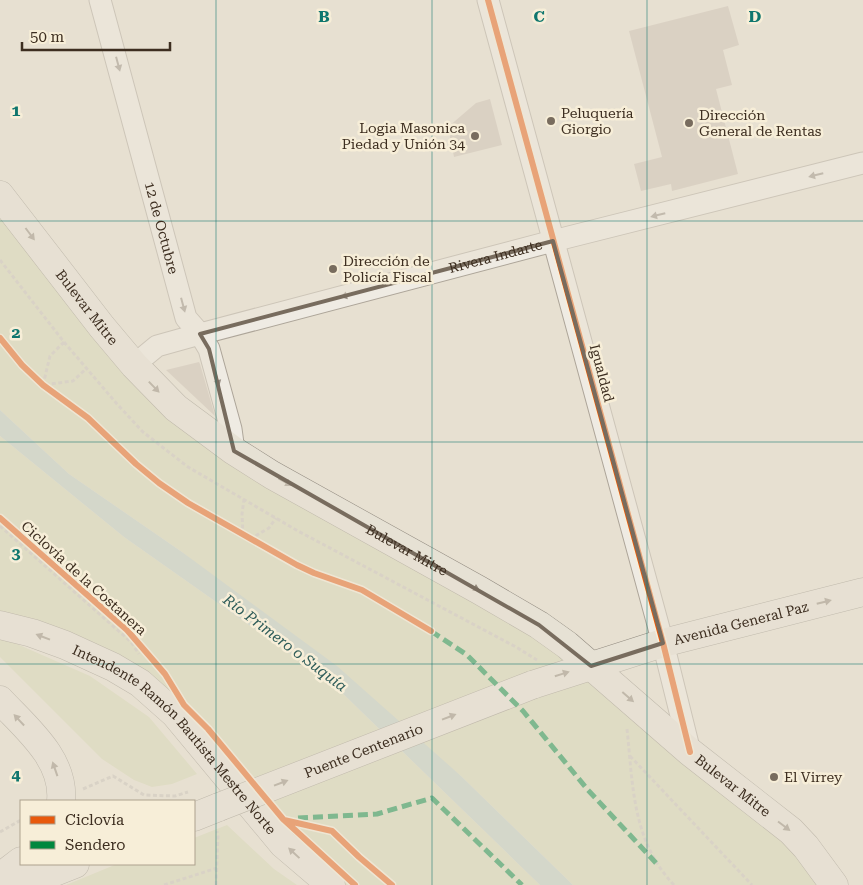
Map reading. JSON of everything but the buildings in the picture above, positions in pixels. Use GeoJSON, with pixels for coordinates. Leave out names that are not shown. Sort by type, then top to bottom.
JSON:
{"type":"FeatureCollection","features":[{"type":"Feature","properties":{"kind":"main road","name":"Bulevar Mitre"},"geometry":{"type":"LineString","coordinates":[[0,195],[102,328],[134,365],[176,408],[234,451],[539,625],[567,645],[690,752],[791,831],[806,847],[834,885]]}},
{"type":"Feature","properties":{"kind":"main road","name":"Avenida General Paz"},"geometry":{"type":"LineString","coordinates":[[532,684],[662,644],[863,592]]}},
{"type":"Feature","properties":{"kind":"main road","name":"Intendente Ramón Bautista Mestre Norte"},"geometry":{"type":"LineString","coordinates":[[0,625],[32,633],[65,645],[113,667],[140,683],[175,714],[283,844],[331,885]]}},
{"type":"Feature","properties":{"kind":"main road","name":"Puente Centenario"},"geometry":{"type":"LineString","coordinates":[[208,812],[532,684]]}},
{"type":"Feature","properties":{"kind":"main road"},"geometry":{"type":"LineString","coordinates":[[0,700],[51,757],[60,783],[61,799]]}},
{"type":"Feature","properties":{"kind":"main road"},"geometry":{"type":"LineString","coordinates":[[0,878],[20,862]]}},
{"type":"Feature","properties":{"kind":"main road"},"geometry":{"type":"LineString","coordinates":[[22,885],[72,865]]}},
{"type":"Feature","properties":{"kind":"street","name":"12 de Octubre"},"geometry":{"type":"LineString","coordinates":[[100,0],[186,318],[200,334],[208,349],[230,429],[234,451]]}},
{"type":"Feature","properties":{"kind":"street","name":"Igualdad"},"geometry":{"type":"LineString","coordinates":[[488,0],[690,752]]}},
{"type":"Feature","properties":{"kind":"street","name":"Rivera Indarte"},"geometry":{"type":"LineString","coordinates":[[134,365],[157,346],[200,334],[553,241],[863,163]]}},
{"type":"Feature","properties":{"kind":"path"},"geometry":{"type":"LineString","coordinates":[[44,385],[50,356],[64,342]]}},
{"type":"Feature","properties":{"kind":"path"},"geometry":{"type":"LineString","coordinates":[[44,385],[73,381],[86,368]]}},
{"type":"Feature","properties":{"kind":"path"},"geometry":{"type":"LineString","coordinates":[[36,378],[51,390]]}},
{"type":"Feature","properties":{"kind":"path"},"geometry":{"type":"LineString","coordinates":[[243,535],[242,514],[244,499]]}},
{"type":"Feature","properties":{"kind":"path"},"geometry":{"type":"LineString","coordinates":[[250,539],[269,528],[276,518]]}},
{"type":"Feature","properties":{"kind":"path"},"geometry":{"type":"LineString","coordinates":[[0,526],[144,654]]}},
{"type":"Feature","properties":{"kind":"path"},"geometry":{"type":"LineString","coordinates":[[235,530],[258,543]]}},
{"type":"Feature","properties":{"kind":"path"},"geometry":{"type":"LineString","coordinates":[[627,727],[635,808],[656,863],[674,885]]}},
{"type":"Feature","properties":{"kind":"path"},"geometry":{"type":"LineString","coordinates":[[630,756],[752,885]]}},
{"type":"Feature","properties":{"kind":"path"},"geometry":{"type":"LineString","coordinates":[[61,799],[113,776],[144,796],[175,796],[193,791],[202,795],[218,836],[216,885]]}},
{"type":"Feature","properties":{"kind":"path"},"geometry":{"type":"LineString","coordinates":[[0,832],[20,821]]}},
{"type":"Feature","properties":{"kind":"path"},"geometry":{"type":"LineString","coordinates":[[164,885],[217,868]]}},
{"type":"Feature","properties":{"kind":"highlighted area"},"geometry":{"type":"Polygon","coordinates":[[[553,241],[663,643],[591,666],[539,625],[234,451],[209,349],[200,334],[553,241]]]}},
{"type":"Feature","properties":{"kind":"green space"},"geometry":{"type":"Polygon","coordinates":[[[0,195],[157,390],[539,625],[834,885],[573,885],[461,776],[182,552],[69,474],[0,410],[0,195]]]}},
{"type":"Feature","properties":{"kind":"green space"},"geometry":{"type":"Polygon","coordinates":[[[0,436],[124,537],[334,685],[540,885],[331,885],[140,683],[0,625],[0,436]]]}},
{"type":"Feature","properties":{"kind":"green space"},"geometry":{"type":"Polygon","coordinates":[[[0,639],[17,644],[90,676],[149,717],[197,774],[172,784],[152,787],[134,780],[102,759],[0,657],[0,639]]]}},
{"type":"Feature","properties":{"kind":"green space"},"geometry":{"type":"Polygon","coordinates":[[[227,825],[274,869],[297,885],[66,885],[115,865],[195,865],[195,838],[227,825]]]}},
{"type":"Feature","properties":{"kind":"water","name":"Río Primero o Suquía"},"geometry":{"type":"Polygon","coordinates":[[[0,410],[69,474],[182,552],[337,666],[461,776],[573,885],[540,885],[334,685],[124,537],[0,436],[0,410]]]}},
{"type":"Feature","properties":{"kind":"marked path"},"geometry":{"type":"LineString","coordinates":[[431,631],[467,655],[523,711],[588,790],[656,863]]}},
{"type":"Feature","properties":{"kind":"marked path"},"geometry":{"type":"LineString","coordinates":[[298,818],[377,814],[432,798],[522,885]]}},
{"type":"Feature","properties":{"kind":"cycle path"},"geometry":{"type":"LineString","coordinates":[[488,0],[663,643],[690,752]]}},
{"type":"Feature","properties":{"kind":"cycle path"},"geometry":{"type":"LineString","coordinates":[[0,338],[22,365],[43,385],[88,418],[136,464],[188,503],[297,565],[362,590],[431,631]]}},
{"type":"Feature","properties":{"kind":"cycle path","name":"Ciclovía de la Costanera"},"geometry":{"type":"LineString","coordinates":[[0,518],[127,630],[165,674],[184,705],[208,729],[283,819],[355,885]]}},
{"type":"Feature","properties":{"kind":"cycle path"},"geometry":{"type":"LineString","coordinates":[[284,820],[332,831],[392,885]]}},
{"type":"Feature","properties":{"kind":"place","name":"Peluquería Giorgio"},"geometry":{"type":"Point","coordinates":[551,121]}},
{"type":"Feature","properties":{"kind":"place","name":"Dirección General de Rentas"},"geometry":{"type":"Point","coordinates":[689,123]}},
{"type":"Feature","properties":{"kind":"place","name":"Logia Masonica Piedad y Unión 34"},"geometry":{"type":"Point","coordinates":[475,136]}},
{"type":"Feature","properties":{"kind":"place","name":"Dirección de Policía Fiscal"},"geometry":{"type":"Point","coordinates":[333,269]}},
{"type":"Feature","properties":{"kind":"place","name":"El Virrey"},"geometry":{"type":"Point","coordinates":[774,777]}}]}
